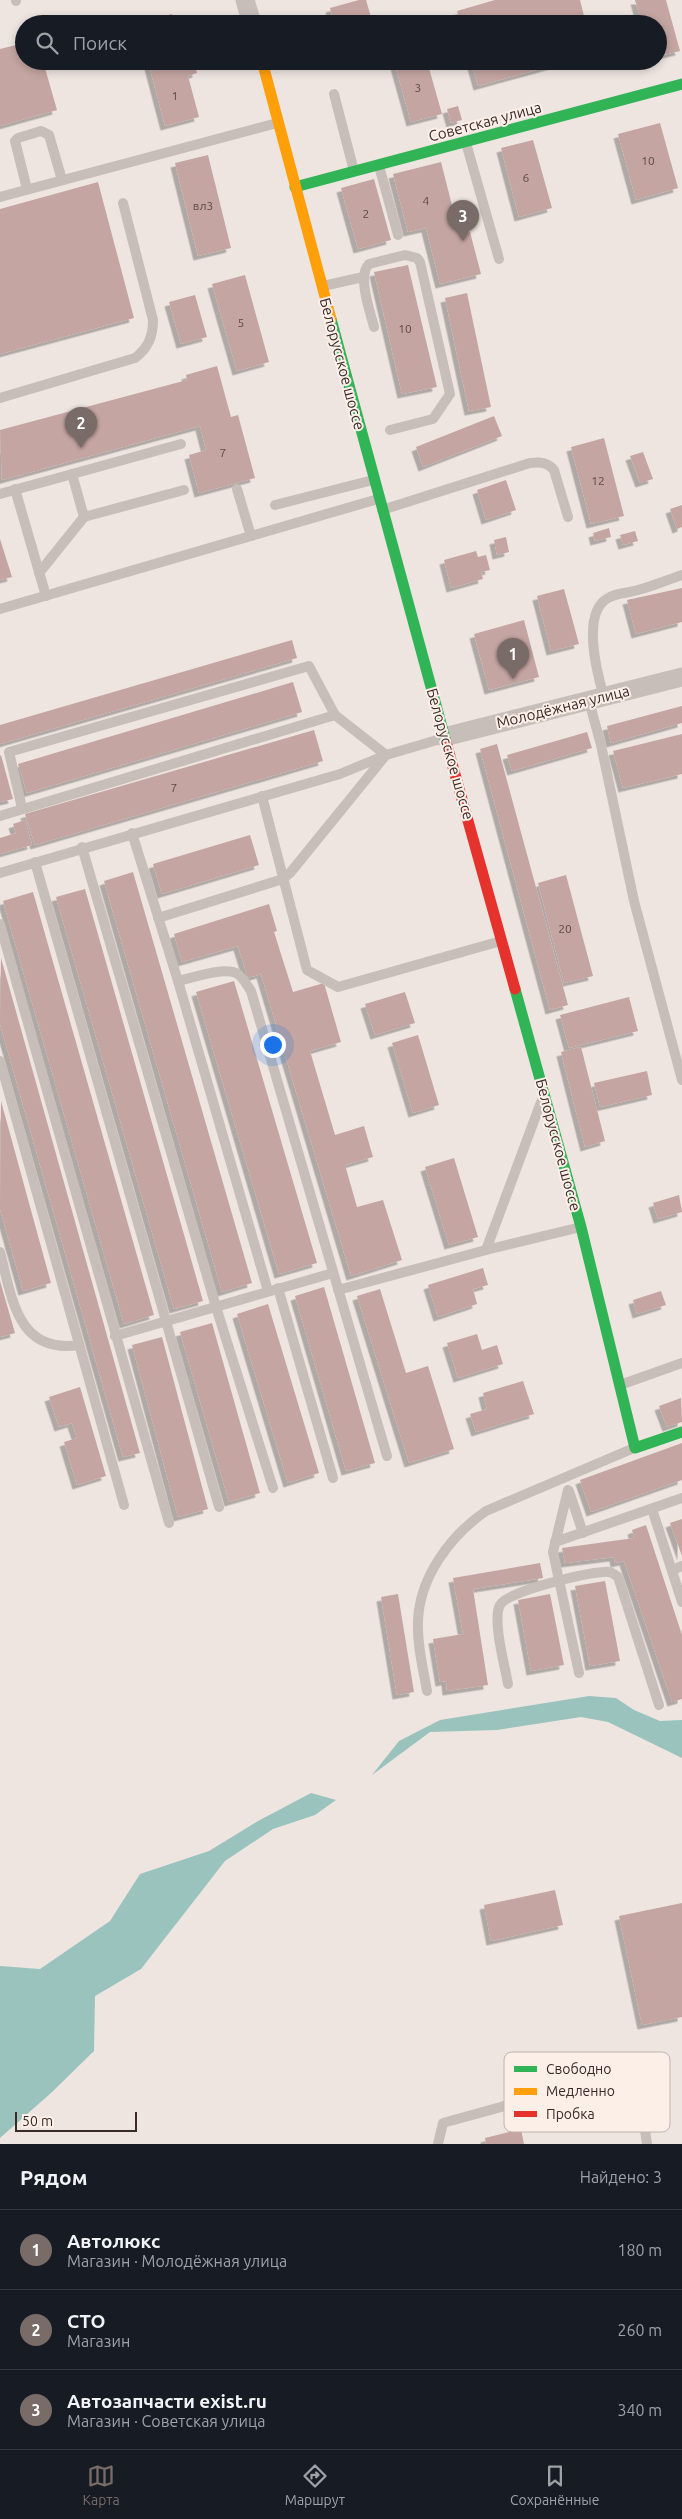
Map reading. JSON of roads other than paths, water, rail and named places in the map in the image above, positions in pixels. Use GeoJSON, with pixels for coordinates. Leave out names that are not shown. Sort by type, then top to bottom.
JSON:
{"type":"FeatureCollection","features":[{"type":"Feature","properties":{"kind":"street"},"geometry":{"type":"LineString","coordinates":[[245,0],[249,15]]}},
{"type":"Feature","properties":{"kind":"street","name":"Белорусское шоссе"},"geometry":{"type":"LineString","coordinates":[[264,70],[380,505],[581,1227],[635,1448]]}},
{"type":"Feature","properties":{"kind":"street","name":"Советская улица"},"geometry":{"type":"LineString","coordinates":[[295,187],[466,144],[682,84]]}},
{"type":"Feature","properties":{"kind":"street","name":"Молодёжная улица"},"geometry":{"type":"LineString","coordinates":[[444,737],[682,677]]}},
{"type":"Feature","properties":{"kind":"street"},"geometry":{"type":"LineString","coordinates":[[635,1448],[682,1432]]}},
{"type":"Feature","properties":{"kind":"lane"},"geometry":{"type":"LineString","coordinates":[[334,94],[354,172]]}},
{"type":"Feature","properties":{"kind":"lane"},"geometry":{"type":"LineString","coordinates":[[0,197],[278,123]]}},
{"type":"Feature","properties":{"kind":"lane"},"geometry":{"type":"LineString","coordinates":[[27,189],[16,141],[41,131],[48,135],[62,180]]}},
{"type":"Feature","properties":{"kind":"lane"},"geometry":{"type":"LineString","coordinates":[[466,144],[499,259]]}},
{"type":"Feature","properties":{"kind":"lane"},"geometry":{"type":"LineString","coordinates":[[379,166],[398,235]]}},
{"type":"Feature","properties":{"kind":"lane"},"geometry":{"type":"LineString","coordinates":[[0,398],[135,358],[149,344],[153,332],[153,320],[123,203]]}},
{"type":"Feature","properties":{"kind":"lane"},"geometry":{"type":"LineString","coordinates":[[374,327],[363,273],[369,264],[405,255],[417,258],[420,262],[450,389],[447,400],[433,419],[390,430]]}},
{"type":"Feature","properties":{"kind":"lane"},"geometry":{"type":"LineString","coordinates":[[322,286],[363,278]]}},
{"type":"Feature","properties":{"kind":"lane"},"geometry":{"type":"LineString","coordinates":[[0,494],[181,444]]}},
{"type":"Feature","properties":{"kind":"lane"},"geometry":{"type":"LineString","coordinates":[[0,609],[251,536],[380,505],[530,463],[541,462],[549,464],[554,470],[568,517]]}},
{"type":"Feature","properties":{"kind":"lane"},"geometry":{"type":"LineString","coordinates":[[72,474],[84,517]]}},
{"type":"Feature","properties":{"kind":"lane"},"geometry":{"type":"LineString","coordinates":[[275,505],[374,480]]}},
{"type":"Feature","properties":{"kind":"lane"},"geometry":{"type":"LineString","coordinates":[[237,488],[251,536]]}},
{"type":"Feature","properties":{"kind":"lane"},"geometry":{"type":"LineString","coordinates":[[15,489],[46,596]]}},
{"type":"Feature","properties":{"kind":"lane"},"geometry":{"type":"LineString","coordinates":[[39,573],[84,517],[184,490]]}},
{"type":"Feature","properties":{"kind":"lane"},"geometry":{"type":"LineString","coordinates":[[682,575],[642,589],[609,597],[602,602],[596,611],[594,619],[597,672],[596,699],[601,745],[634,901],[682,1080]]}},
{"type":"Feature","properties":{"kind":"lane"},"geometry":{"type":"LineString","coordinates":[[22,808],[9,752],[309,666],[335,715],[386,755]]}},
{"type":"Feature","properties":{"kind":"lane"},"geometry":{"type":"LineString","coordinates":[[0,816],[335,715]]}},
{"type":"Feature","properties":{"kind":"lane"},"geometry":{"type":"LineString","coordinates":[[0,873],[132,833],[340,774],[386,755],[444,737]]}},
{"type":"Feature","properties":{"kind":"lane"},"geometry":{"type":"LineString","coordinates":[[158,918],[283,879],[290,873],[386,755]]}},
{"type":"Feature","properties":{"kind":"lane"},"geometry":{"type":"LineString","coordinates":[[262,796],[308,970],[338,987],[502,941]]}},
{"type":"Feature","properties":{"kind":"lane"},"geometry":{"type":"LineString","coordinates":[[132,833],[178,981],[268,1291]]}},
{"type":"Feature","properties":{"kind":"lane"},"geometry":{"type":"LineString","coordinates":[[82,848],[216,1307],[274,1488]]}},
{"type":"Feature","properties":{"kind":"lane"},"geometry":{"type":"LineString","coordinates":[[35,862],[219,1507]]}},
{"type":"Feature","properties":{"kind":"lane"},"geometry":{"type":"LineString","coordinates":[[0,924],[115,1336],[170,1523]]}},
{"type":"Feature","properties":{"kind":"lane"},"geometry":{"type":"LineString","coordinates":[[178,981],[227,970],[236,973],[243,979],[251,991],[386,1456]]}},
{"type":"Feature","properties":{"kind":"lane"},"geometry":{"type":"LineString","coordinates":[[0,1061],[124,1505]]}},
{"type":"Feature","properties":{"kind":"lane"},"geometry":{"type":"LineString","coordinates":[[486,1250],[544,1094]]}},
{"type":"Feature","properties":{"kind":"lane"},"geometry":{"type":"LineString","coordinates":[[338,1290],[486,1250],[581,1227]]}},
{"type":"Feature","properties":{"kind":"lane"},"geometry":{"type":"LineString","coordinates":[[0,1252],[17,1315],[30,1334],[52,1345],[79,1345]]}},
{"type":"Feature","properties":{"kind":"lane"},"geometry":{"type":"LineString","coordinates":[[115,1336],[333,1273]]}},
{"type":"Feature","properties":{"kind":"lane"},"geometry":{"type":"LineString","coordinates":[[278,1288],[333,1478]]}},
{"type":"Feature","properties":{"kind":"lane"},"geometry":{"type":"LineString","coordinates":[[620,1385],[682,1362]]}},
{"type":"Feature","properties":{"kind":"lane"},"geometry":{"type":"LineString","coordinates":[[427,1691],[418,1642],[418,1620],[422,1596],[438,1560],[454,1539],[472,1521],[486,1511],[635,1448]]}},
{"type":"Feature","properties":{"kind":"lane"},"geometry":{"type":"LineString","coordinates":[[564,1478],[583,1533]]}},
{"type":"Feature","properties":{"kind":"lane"},"geometry":{"type":"LineString","coordinates":[[568,1490],[553,1552],[579,1673]]}},
{"type":"Feature","properties":{"kind":"lane"},"geometry":{"type":"LineString","coordinates":[[555,1542],[682,1498]]}},
{"type":"Feature","properties":{"kind":"lane"},"geometry":{"type":"LineString","coordinates":[[652,1509],[677,1568],[682,1602]]}},
{"type":"Feature","properties":{"kind":"lane"},"geometry":{"type":"LineString","coordinates":[[508,1684],[497,1616],[498,1607],[502,1600],[511,1594],[605,1571],[618,1577],[659,1705]]}},
{"type":"Feature","properties":{"kind":"lane"},"geometry":{"type":"LineString","coordinates":[[438,2144],[443,2123],[504,2106]]}},
{"type":"Feature","properties":{"kind":"water"},"geometry":{"type":"Polygon","coordinates":[[[589,1696],[616,1698],[634,1710],[660,1721],[682,1720],[682,1758],[608,1722],[581,1717],[497,1730],[430,1732],[372,1775],[399,1741],[440,1720],[589,1696]]]}},
{"type":"Feature","properties":{"kind":"water"},"geometry":{"type":"Polygon","coordinates":[[[311,1793],[336,1800],[315,1815],[273,1829],[225,1861],[141,1969],[95,1996],[94,2051],[51,2093],[0,2138],[0,1966],[40,1969],[110,1921],[140,1874],[209,1851],[258,1821],[311,1793]]]}},
{"type":"Feature","properties":{"kind":"place","name":"Автозапчасти exist.ru"},"geometry":{"type":"Point","coordinates":[463,241]}},
{"type":"Feature","properties":{"kind":"place","name":"СТО"},"geometry":{"type":"Point","coordinates":[81,448]}},
{"type":"Feature","properties":{"kind":"place","name":"Автолюкс"},"geometry":{"type":"Point","coordinates":[513,679]}}]}
